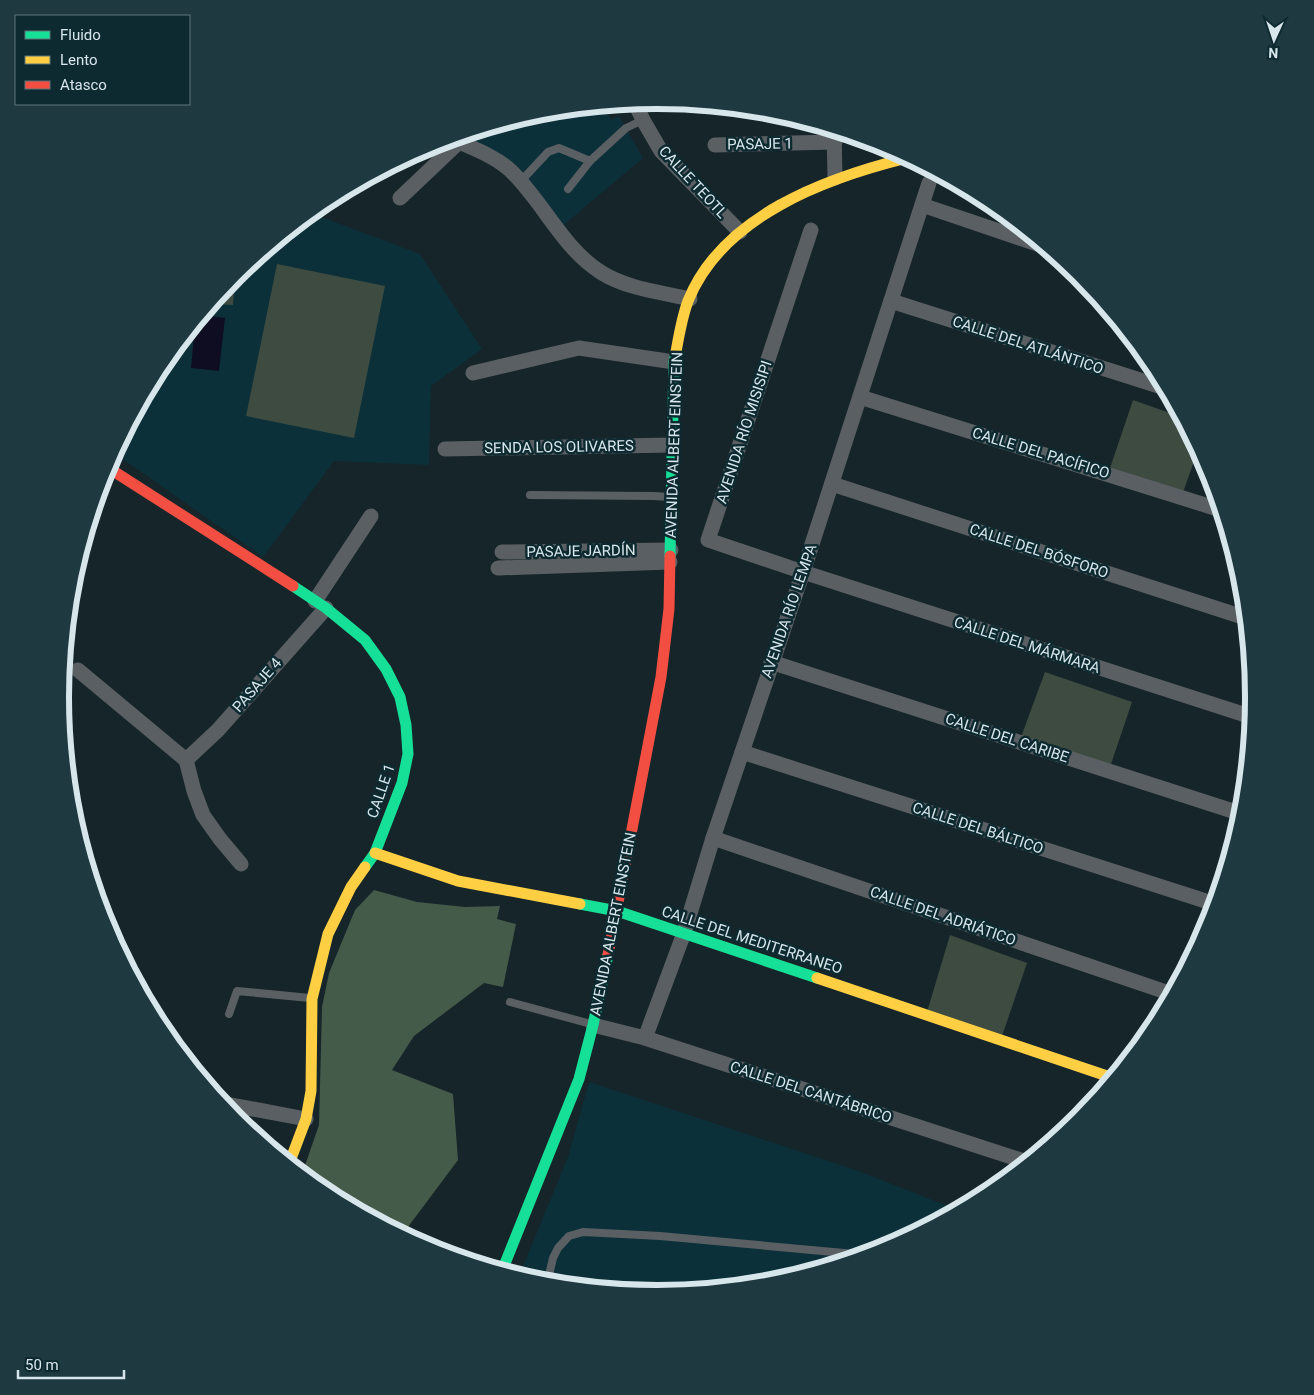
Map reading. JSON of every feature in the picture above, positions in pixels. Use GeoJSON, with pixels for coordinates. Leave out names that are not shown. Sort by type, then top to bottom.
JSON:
{"type":"FeatureCollection","features":[{"type":"Feature","properties":{"kind":"street","name":"CALLE TEOTL"},"geometry":{"type":"LineString","coordinates":[[638,110],[666,156],[740,232]]}},
{"type":"Feature","properties":{"kind":"street","name":"PASAJE 1"},"geometry":{"type":"LineString","coordinates":[[715,145],[833,136]]}},
{"type":"Feature","properties":{"kind":"street"},"geometry":{"type":"LineString","coordinates":[[834,136],[835,178]]}},
{"type":"Feature","properties":{"kind":"street"},"geometry":{"type":"LineString","coordinates":[[460,143],[487,155],[505,166],[520,181],[579,254],[603,273],[629,284],[690,298]]}},
{"type":"Feature","properties":{"kind":"street"},"geometry":{"type":"LineString","coordinates":[[400,198],[449,147]]}},
{"type":"Feature","properties":{"kind":"street","name":"AVENIDA ALBERT EINSTEIN"},"geometry":{"type":"LineString","coordinates":[[504,1266],[579,1079],[593,1025],[617,912],[661,677],[669,608],[666,556],[672,497],[674,362],[680,325],[690,298],[702,275],[713,260],[740,232],[800,193],[835,178],[897,161]]}},
{"type":"Feature","properties":{"kind":"street","name":"AVENIDA RÍO LEMPA"},"geometry":{"type":"LineString","coordinates":[[645,1038],[684,933],[713,838],[803,572],[929,183]]}},
{"type":"Feature","properties":{"kind":"street"},"geometry":{"type":"LineString","coordinates":[[922,205],[1027,241]]}},
{"type":"Feature","properties":{"kind":"street","name":"AVENIDA RÍO MISISIPI"},"geometry":{"type":"LineString","coordinates":[[803,572],[708,540],[811,230]]}},
{"type":"Feature","properties":{"kind":"street","name":"CALLE DEL ATLÁNTICO"},"geometry":{"type":"LineString","coordinates":[[891,301],[1154,384]]}},
{"type":"Feature","properties":{"kind":"street"},"geometry":{"type":"LineString","coordinates":[[473,373],[579,348],[674,362]]}},
{"type":"Feature","properties":{"kind":"street","name":"CALLE DEL PACÍFICO"},"geometry":{"type":"LineString","coordinates":[[860,397],[1214,508]]}},
{"type":"Feature","properties":{"kind":"street","name":"SENDA LOS OLIVARES"},"geometry":{"type":"LineString","coordinates":[[445,449],[672,445]]}},
{"type":"Feature","properties":{"kind":"street","name":"CALLE 1"},"geometry":{"type":"LineString","coordinates":[[112,476],[321,605],[356,631],[373,649],[394,683],[400,697],[406,725],[408,754],[406,768],[394,806],[375,853],[351,887],[328,934],[312,999],[311,1091],[306,1119],[291,1158]]}},
{"type":"Feature","properties":{"kind":"street","name":"CALLE DEL BÓSFORO"},"geometry":{"type":"LineString","coordinates":[[832,484],[1239,616]]}},
{"type":"Feature","properties":{"kind":"street","name":"PASAJE 4"},"geometry":{"type":"LineString","coordinates":[[186,760],[218,730],[321,605],[371,516]]}},
{"type":"Feature","properties":{"kind":"street","name":"PASAJE JARDÍN"},"geometry":{"type":"LineString","coordinates":[[502,552],[666,556]]}},
{"type":"Feature","properties":{"kind":"street"},"geometry":{"type":"LineString","coordinates":[[498,568],[666,556]]}},
{"type":"Feature","properties":{"kind":"street","name":"CALLE DEL MÁRMARA"},"geometry":{"type":"LineString","coordinates":[[803,572],[1245,715]]}},
{"type":"Feature","properties":{"kind":"street","name":"CALLE DEL CARIBE"},"geometry":{"type":"LineString","coordinates":[[771,662],[1234,811]]}},
{"type":"Feature","properties":{"kind":"street"},"geometry":{"type":"LineString","coordinates":[[78,670],[186,760],[194,791],[203,815],[241,864]]}},
{"type":"Feature","properties":{"kind":"street","name":"CALLE DEL BÁLTICO"},"geometry":{"type":"LineString","coordinates":[[742,752],[1208,902]]}},
{"type":"Feature","properties":{"kind":"street","name":"CALLE DEL ADRIÁTICO"},"geometry":{"type":"LineString","coordinates":[[713,838],[1166,992]]}},
{"type":"Feature","properties":{"kind":"street","name":"CALLE DEL MEDITERRANEO"},"geometry":{"type":"LineString","coordinates":[[375,853],[458,881],[617,912],[1107,1076]]}},
{"type":"Feature","properties":{"kind":"street","name":"CALLE DEL CANTÁBRICO"},"geometry":{"type":"LineString","coordinates":[[593,1025],[645,1038],[1020,1160]]}},
{"type":"Feature","properties":{"kind":"street"},"geometry":{"type":"LineString","coordinates":[[234,1105],[306,1119]]}},
{"type":"Feature","properties":{"kind":"lane"},"geometry":{"type":"LineString","coordinates":[[568,189],[590,161],[626,128],[643,120]]}},
{"type":"Feature","properties":{"kind":"lane"},"geometry":{"type":"LineString","coordinates":[[520,181],[548,152],[559,148],[590,161]]}},
{"type":"Feature","properties":{"kind":"lane"},"geometry":{"type":"LineString","coordinates":[[530,495],[672,497]]}},
{"type":"Feature","properties":{"kind":"lane"},"geometry":{"type":"LineString","coordinates":[[229,1014],[237,991],[312,999]]}},
{"type":"Feature","properties":{"kind":"lane"},"geometry":{"type":"LineString","coordinates":[[510,1002],[593,1025]]}},
{"type":"Feature","properties":{"kind":"lane"},"geometry":{"type":"LineString","coordinates":[[549,1275],[553,1258],[558,1248],[569,1236],[583,1232],[660,1236],[850,1254]]}},
{"type":"Feature","properties":{"kind":"shaded area"},"geometry":{"type":"Polygon","coordinates":[[[607,112],[611,120],[619,116],[643,158],[561,227],[546,205],[465,141],[505,129],[580,114],[607,112]]]}},
{"type":"Feature","properties":{"kind":"shaded area"},"geometry":{"type":"Polygon","coordinates":[[[319,216],[420,254],[482,349],[431,386],[429,465],[334,461],[263,557],[120,457],[148,403],[190,339],[241,282],[269,255],[319,216]]]}},
{"type":"Feature","properties":{"kind":"shaded area"},"geometry":{"type":"Polygon","coordinates":[[[210,316],[225,318],[219,371],[191,368],[194,334],[210,316]]]}},
{"type":"Feature","properties":{"kind":"shaded area"},"geometry":{"type":"Polygon","coordinates":[[[589,1082],[856,1170],[951,1207],[882,1241],[846,1255],[809,1266],[734,1281],[657,1286],[619,1284],[580,1281],[522,1270],[568,1157],[589,1082]]]}},
{"type":"Feature","properties":{"kind":"green space"},"geometry":{"type":"Polygon","coordinates":[[[277,264],[385,286],[354,438],[246,416],[277,264]]]}},
{"type":"Feature","properties":{"kind":"green space"},"geometry":{"type":"Polygon","coordinates":[[[234,289],[233,305],[220,304],[234,289]]]}},
{"type":"Feature","properties":{"kind":"green space"},"geometry":{"type":"Polygon","coordinates":[[[1133,400],[1172,414],[1195,459],[1181,498],[1108,474],[1133,400]]]}},
{"type":"Feature","properties":{"kind":"green space"},"geometry":{"type":"Polygon","coordinates":[[[1045,672],[1132,702],[1110,767],[1021,737],[1045,672]]]}},
{"type":"Feature","properties":{"kind":"green space"},"geometry":{"type":"Polygon","coordinates":[[[374,890],[417,902],[465,907],[500,906],[497,919],[516,924],[503,987],[484,983],[414,1036],[392,1070],[453,1094],[458,1160],[406,1229],[363,1207],[330,1187],[304,1168],[319,1125],[322,1007],[329,973],[355,910],[374,890]]]}},
{"type":"Feature","properties":{"kind":"green space"},"geometry":{"type":"Polygon","coordinates":[[[950,935],[1027,963],[1002,1036],[927,1012],[950,935]]]}},
{"type":"Feature","properties":{"kind":"traffic: fast"},"geometry":{"type":"LineString","coordinates":[[670,556],[674,362],[676,352]]}},
{"type":"Feature","properties":{"kind":"traffic: fast"},"geometry":{"type":"LineString","coordinates":[[293,586],[326,608],[365,640],[386,669],[400,697],[406,725],[408,754],[402,783],[375,853],[365,867]]}},
{"type":"Feature","properties":{"kind":"traffic: fast"},"geometry":{"type":"LineString","coordinates":[[580,904],[617,911],[817,978]]}},
{"type":"Feature","properties":{"kind":"traffic: fast"},"geometry":{"type":"LineString","coordinates":[[504,1266],[579,1079],[608,955]]}},
{"type":"Feature","properties":{"kind":"traffic: slow"},"geometry":{"type":"LineString","coordinates":[[676,352],[688,301],[704,271],[725,246],[751,224],[780,205],[843,177],[897,161]]}},
{"type":"Feature","properties":{"kind":"traffic: slow"},"geometry":{"type":"LineString","coordinates":[[375,853],[458,881],[580,904]]}},
{"type":"Feature","properties":{"kind":"traffic: slow"},"geometry":{"type":"LineString","coordinates":[[291,1158],[306,1119],[311,1091],[312,999],[328,934],[351,887],[365,867]]}},
{"type":"Feature","properties":{"kind":"traffic: slow"},"geometry":{"type":"LineString","coordinates":[[817,978],[1107,1076]]}},
{"type":"Feature","properties":{"kind":"traffic: jam"},"geometry":{"type":"LineString","coordinates":[[114,472],[293,586]]}},
{"type":"Feature","properties":{"kind":"traffic: jam"},"geometry":{"type":"LineString","coordinates":[[608,955],[661,677],[669,609],[670,556]]}}]}
